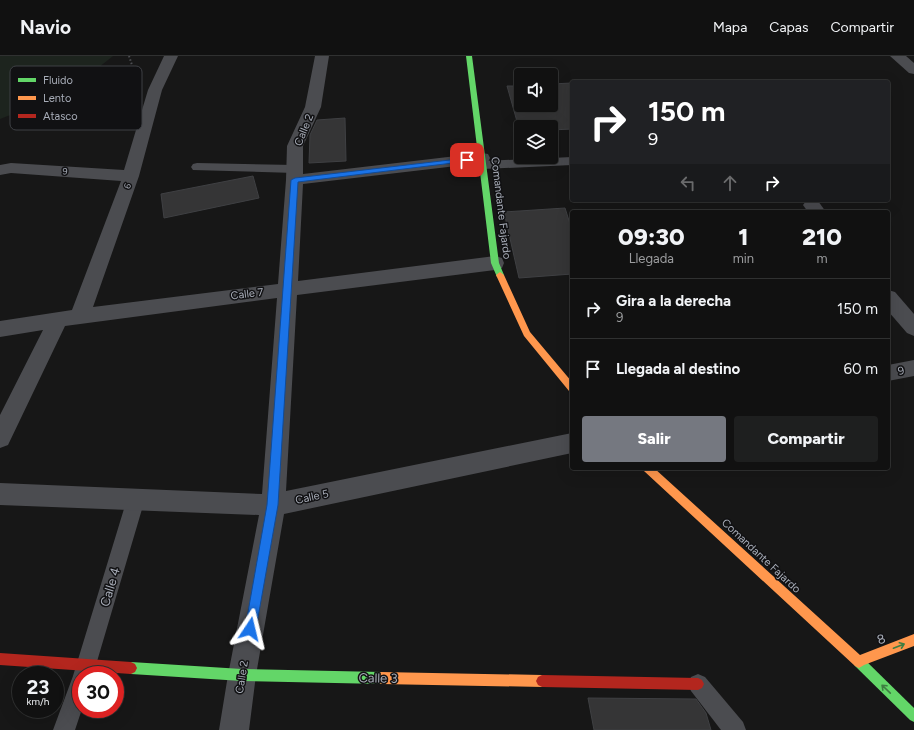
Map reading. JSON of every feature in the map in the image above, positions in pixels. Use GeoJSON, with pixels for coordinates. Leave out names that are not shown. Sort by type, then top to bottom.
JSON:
{"type":"FeatureCollection","features":[{"type":"Feature","properties":{"kind":"street","name":"6"},"geometry":{"type":"LineString","coordinates":[[80,316],[131,176],[155,90],[171,56]]}},
{"type":"Feature","properties":{"kind":"street","name":"Calle 2"},"geometry":{"type":"LineString","coordinates":[[234,730],[242,675],[272,505],[295,175],[295,146],[313,107],[322,56]]}},
{"type":"Feature","properties":{"kind":"street","name":"Comandante Fajardo"},"geometry":{"type":"LineString","coordinates":[[469,56],[496,263],[527,334],[570,386]]}},
{"type":"Feature","properties":{"kind":"street"},"geometry":{"type":"LineString","coordinates":[[897,56],[914,70]]}},
{"type":"Feature","properties":{"kind":"street"},"geometry":{"type":"LineString","coordinates":[[295,175],[483,161]]}},
{"type":"Feature","properties":{"kind":"street","name":"9"},"geometry":{"type":"LineString","coordinates":[[0,170],[11,168],[131,176]]}},
{"type":"Feature","properties":{"kind":"street","name":"Calle 7"},"geometry":{"type":"LineString","coordinates":[[0,329],[80,316],[496,263]]}},
{"type":"Feature","properties":{"kind":"street"},"geometry":{"type":"LineString","coordinates":[[890,299],[914,328]]}},
{"type":"Feature","properties":{"kind":"street"},"geometry":{"type":"LineString","coordinates":[[0,438],[58,319]]}},
{"type":"Feature","properties":{"kind":"street","name":"9"},"geometry":{"type":"LineString","coordinates":[[890,373],[914,368]]}},
{"type":"Feature","properties":{"kind":"street","name":"Calle 5"},"geometry":{"type":"LineString","coordinates":[[0,494],[272,505],[570,442]]}},
{"type":"Feature","properties":{"kind":"street","name":"Comandante Fajardo"},"geometry":{"type":"LineString","coordinates":[[649,470],[858,661],[914,716]]}},
{"type":"Feature","properties":{"kind":"street","name":"8"},"geometry":{"type":"LineString","coordinates":[[858,661],[914,640]]}},
{"type":"Feature","properties":{"kind":"street","name":"Calle 3"},"geometry":{"type":"LineString","coordinates":[[0,660],[72,672]]}},
{"type":"Feature","properties":{"kind":"street","name":"Calle 3"},"geometry":{"type":"LineString","coordinates":[[124,674],[242,675],[698,684]]}},
{"type":"Feature","properties":{"kind":"lane"},"geometry":{"type":"LineString","coordinates":[[483,161],[570,161]]}},
{"type":"Feature","properties":{"kind":"lane"},"geometry":{"type":"LineString","coordinates":[[198,167],[295,175]]}},
{"type":"Feature","properties":{"kind":"lane","name":"Calle 4"},"geometry":{"type":"LineString","coordinates":[[86,666],[136,499]]}},
{"type":"Feature","properties":{"kind":"lane","name":"Calle 3"},"geometry":{"type":"LineString","coordinates":[[698,684],[735,730]]}},
{"type":"Feature","properties":{"kind":"lane","name":"Calle 4"},"geometry":{"type":"LineString","coordinates":[[64,730],[72,708]]}},
{"type":"Feature","properties":{"kind":"shaded area"},"geometry":{"type":"Polygon","coordinates":[[[0,56],[113,56],[100,66],[10,66],[10,115],[0,119],[0,56]]]}},
{"type":"Feature","properties":{"kind":"building"},"geometry":{"type":"Polygon","coordinates":[[[570,83],[570,129],[558,130],[558,120],[517,120],[514,112],[558,112],[558,84],[570,83]]]}},
{"type":"Feature","properties":{"kind":"building"},"geometry":{"type":"Polygon","coordinates":[[[507,86],[514,86],[514,111],[507,86]]]}},
{"type":"Feature","properties":{"kind":"building"},"geometry":{"type":"Polygon","coordinates":[[[345,118],[346,161],[309,163],[310,135],[317,120],[345,118]]]}},
{"type":"Feature","properties":{"kind":"building"},"geometry":{"type":"Polygon","coordinates":[[[253,176],[259,198],[164,218],[161,194],[253,176]]]}},
{"type":"Feature","properties":{"kind":"building"},"geometry":{"type":"Polygon","coordinates":[[[565,208],[570,224],[570,274],[519,278],[504,212],[565,208]]]}},
{"type":"Feature","properties":{"kind":"building"},"geometry":{"type":"Polygon","coordinates":[[[588,698],[696,699],[706,713],[711,730],[594,730],[588,698]]]}},
{"type":"Feature","properties":{"kind":"traffic: fast"},"geometry":{"type":"LineString","coordinates":[[469,56],[495,263],[500,275]]}},
{"type":"Feature","properties":{"kind":"traffic: fast"},"geometry":{"type":"LineString","coordinates":[[859,662],[914,716]]}},
{"type":"Feature","properties":{"kind":"traffic: fast"},"geometry":{"type":"LineString","coordinates":[[131,668],[242,675],[381,678]]}},
{"type":"Feature","properties":{"kind":"traffic: slow"},"geometry":{"type":"LineString","coordinates":[[500,275],[527,334],[570,386]]}},
{"type":"Feature","properties":{"kind":"traffic: slow"},"geometry":{"type":"LineString","coordinates":[[649,470],[859,662]]}},
{"type":"Feature","properties":{"kind":"traffic: slow"},"geometry":{"type":"LineString","coordinates":[[858,661],[914,640]]}},
{"type":"Feature","properties":{"kind":"traffic: slow"},"geometry":{"type":"LineString","coordinates":[[381,678],[542,681]]}},
{"type":"Feature","properties":{"kind":"traffic: jam"},"geometry":{"type":"LineString","coordinates":[[0,659],[131,668]]}},
{"type":"Feature","properties":{"kind":"traffic: jam"},"geometry":{"type":"LineString","coordinates":[[542,681],[698,684]]}},
{"type":"Feature","properties":{"kind":"route"},"geometry":{"type":"LineString","coordinates":[[250,629],[272,505],[295,180],[467,160]]}}]}
